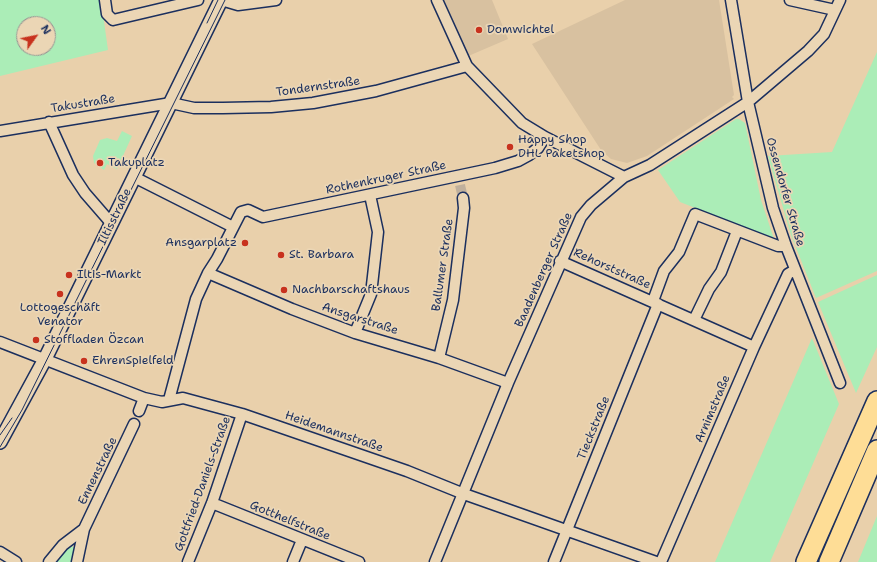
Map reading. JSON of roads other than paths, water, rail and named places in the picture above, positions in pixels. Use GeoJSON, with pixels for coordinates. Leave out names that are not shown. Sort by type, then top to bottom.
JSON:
{"type":"FeatureCollection","features":[{"type":"Feature","properties":{"kind":"highway"},"geometry":{"type":"LineString","coordinates":[[806,562],[877,401]]}},
{"type":"Feature","properties":{"kind":"highway"},"geometry":{"type":"LineString","coordinates":[[829,562],[877,450]]}},
{"type":"Feature","properties":{"kind":"street"},"geometry":{"type":"LineString","coordinates":[[105,0],[107,14],[113,20],[198,0]]}},
{"type":"Feature","properties":{"kind":"street"},"geometry":{"type":"LineString","coordinates":[[221,0],[238,5],[276,0]]}},
{"type":"Feature","properties":{"kind":"street","name":"Iltisstraße"},"geometry":{"type":"LineString","coordinates":[[2,438],[45,359],[221,0]]}},
{"type":"Feature","properties":{"kind":"street"},"geometry":{"type":"LineString","coordinates":[[437,0],[467,66],[522,123],[545,137],[624,177]]}},
{"type":"Feature","properties":{"kind":"street","name":"Ossendorfer Straße"},"geometry":{"type":"LineString","coordinates":[[731,0],[748,102],[763,171],[786,246],[840,383]]}},
{"type":"Feature","properties":{"kind":"street"},"geometry":{"type":"LineString","coordinates":[[790,0],[838,5]]}},
{"type":"Feature","properties":{"kind":"street","name":"Baadenberger Straße"},"geometry":{"type":"LineString","coordinates":[[435,562],[508,383],[560,261],[581,217],[591,205],[624,177],[650,165],[748,102],[824,34],[838,5]]}},
{"type":"Feature","properties":{"kind":"street","name":"Tondernstraße"},"geometry":{"type":"LineString","coordinates":[[171,103],[194,108],[271,107],[313,103],[376,91],[467,66]]}},
{"type":"Feature","properties":{"kind":"street","name":"Takustraße"},"geometry":{"type":"LineString","coordinates":[[0,131],[171,103]]}},
{"type":"Feature","properties":{"kind":"street"},"geometry":{"type":"LineString","coordinates":[[49,122],[73,175],[85,193],[111,223]]}},
{"type":"Feature","properties":{"kind":"street","name":"Rothenkruger Straße"},"geometry":{"type":"LineString","coordinates":[[169,400],[196,299],[208,273],[218,259],[241,212],[248,210],[263,217],[370,195],[459,180],[518,161],[538,148],[545,137]]}},
{"type":"Feature","properties":{"kind":"street"},"geometry":{"type":"LineString","coordinates":[[134,177],[233,227]]}},
{"type":"Feature","properties":{"kind":"street"},"geometry":{"type":"LineString","coordinates":[[355,333],[371,294],[378,232],[370,195]]}},
{"type":"Feature","properties":{"kind":"street","name":"Ballumer Straße"},"geometry":{"type":"LineString","coordinates":[[439,358],[453,300],[464,208],[463,198]]}},
{"type":"Feature","properties":{"kind":"street","name":"Rehorststraße"},"geometry":{"type":"LineString","coordinates":[[655,303],[664,271],[679,252],[695,214],[778,246],[786,246]]}},
{"type":"Feature","properties":{"kind":"street"},"geometry":{"type":"LineString","coordinates":[[694,320],[708,289],[722,272],[737,231]]}},
{"type":"Feature","properties":{"kind":"street","name":"Rehorststraße"},"geometry":{"type":"LineString","coordinates":[[560,261],[754,346]]}},
{"type":"Feature","properties":{"kind":"street","name":"Arnimstraße"},"geometry":{"type":"LineString","coordinates":[[661,562],[754,346],[788,274],[795,270]]}},
{"type":"Feature","properties":{"kind":"street","name":"Ansgarstraße"},"geometry":{"type":"LineString","coordinates":[[208,273],[292,309],[355,333],[439,358],[508,383]]}},
{"type":"Feature","properties":{"kind":"street","name":"Tieckstraße"},"geometry":{"type":"LineString","coordinates":[[554,562],[655,303]]}},
{"type":"Feature","properties":{"kind":"street","name":"Heidemannstraße"},"geometry":{"type":"LineString","coordinates":[[0,342],[144,398],[162,402],[183,398],[242,414],[407,471],[464,494],[656,562]]}},
{"type":"Feature","properties":{"kind":"street"},"geometry":{"type":"LineString","coordinates":[[139,411],[144,398]]}},
{"type":"Feature","properties":{"kind":"street","name":"Gottfried-Daniels-Straße"},"geometry":{"type":"LineString","coordinates":[[188,562],[212,503],[242,414]]}},
{"type":"Feature","properties":{"kind":"street","name":"Ennenstraße"},"geometry":{"type":"LineString","coordinates":[[77,562],[84,529],[134,424]]}},
{"type":"Feature","properties":{"kind":"street","name":"Gotthelfstraße"},"geometry":{"type":"LineString","coordinates":[[212,503],[359,562]]}},
{"type":"Feature","properties":{"kind":"street","name":"Ennenstraße"},"geometry":{"type":"LineString","coordinates":[[49,562],[63,545],[84,529]]}},
{"type":"Feature","properties":{"kind":"street"},"geometry":{"type":"LineString","coordinates":[[293,562],[302,540]]}},
{"type":"Feature","properties":{"kind":"street"},"geometry":{"type":"LineString","coordinates":[[0,552],[16,562]]}},
{"type":"Feature","properties":{"kind":"tunnel"},"geometry":{"type":"LineString","coordinates":[[460,185],[463,198]]}},
{"type":"Feature","properties":{"kind":"tram line"},"geometry":{"type":"LineString","coordinates":[[207,23],[218,0]]}},
{"type":"Feature","properties":{"kind":"tram line"},"geometry":{"type":"LineString","coordinates":[[0,447],[22,410],[225,0]]}},
{"type":"Feature","properties":{"kind":"tram line"},"geometry":{"type":"LineString","coordinates":[[0,435],[12,418]]}},
{"type":"Feature","properties":{"kind":"place","name":"Domwichtel"},"geometry":{"type":"Point","coordinates":[479,30]}},
{"type":"Feature","properties":{"kind":"place","name":"Happy Shop DHL Paketshop"},"geometry":{"type":"Point","coordinates":[510,147]}},
{"type":"Feature","properties":{"kind":"place","name":"Takuplatz"},"geometry":{"type":"Point","coordinates":[100,163]}},
{"type":"Feature","properties":{"kind":"place","name":"Ansgarplatz"},"geometry":{"type":"Point","coordinates":[245,243]}},
{"type":"Feature","properties":{"kind":"place","name":"St. Barbara"},"geometry":{"type":"Point","coordinates":[281,255]}},
{"type":"Feature","properties":{"kind":"place","name":"Iltis-Markt"},"geometry":{"type":"Point","coordinates":[69,275]}},
{"type":"Feature","properties":{"kind":"place","name":"Nachbarschaftshaus"},"geometry":{"type":"Point","coordinates":[284,290]}},
{"type":"Feature","properties":{"kind":"place","name":"Lottogeschäft Venator"},"geometry":{"type":"Point","coordinates":[60,294]}},
{"type":"Feature","properties":{"kind":"place","name":"Stoffladen Özcan"},"geometry":{"type":"Point","coordinates":[36,340]}},
{"type":"Feature","properties":{"kind":"place","name":"EhrenSpielfeld"},"geometry":{"type":"Point","coordinates":[84,361]}}]}
